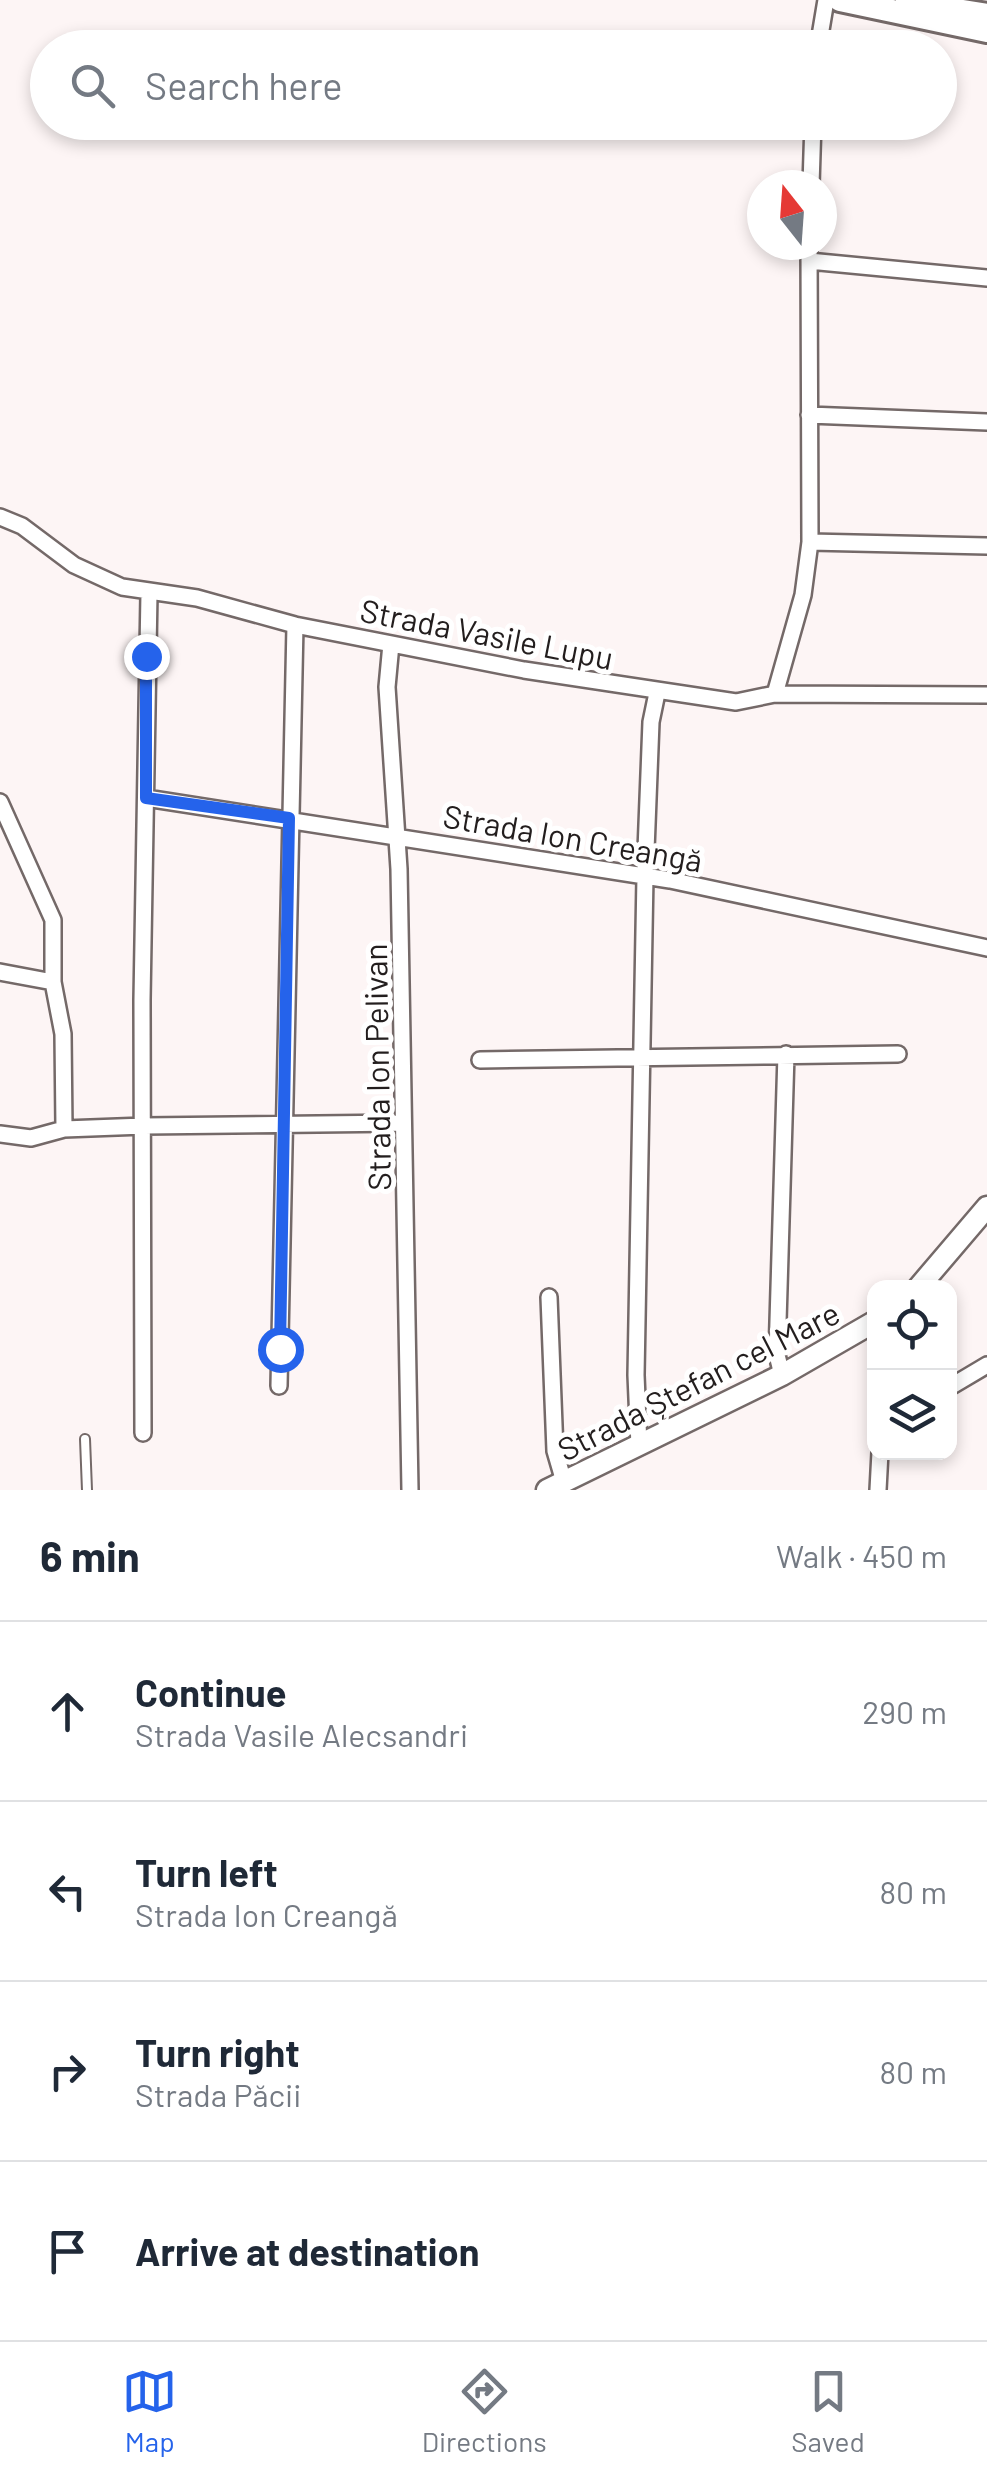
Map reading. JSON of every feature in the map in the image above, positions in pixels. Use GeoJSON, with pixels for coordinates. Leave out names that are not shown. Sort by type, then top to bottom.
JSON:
{"type":"FeatureCollection","features":[{"type":"Feature","properties":{"kind":"main road"},"geometry":{"type":"LineString","coordinates":[[840,0],[987,32]]}},
{"type":"Feature","properties":{"kind":"main road"},"geometry":{"type":"LineString","coordinates":[[896,0],[981,12]]}},
{"type":"Feature","properties":{"kind":"street"},"geometry":{"type":"LineString","coordinates":[[821,30],[826,0]]}},
{"type":"Feature","properties":{"kind":"street"},"geometry":{"type":"LineString","coordinates":[[811,170],[812,140]]}},
{"type":"Feature","properties":{"kind":"street"},"geometry":{"type":"LineString","coordinates":[[837,257],[987,278]]}},
{"type":"Feature","properties":{"kind":"street"},"geometry":{"type":"LineString","coordinates":[[775,694],[803,595],[810,542],[809,260]]}},
{"type":"Feature","properties":{"kind":"street"},"geometry":{"type":"LineString","coordinates":[[810,415],[987,422]]}},
{"type":"Feature","properties":{"kind":"street","name":"Strada Vasile Lupu"},"geometry":{"type":"LineString","coordinates":[[0,516],[22,526],[74,566],[149,593],[198,598],[295,625],[656,693],[736,702],[775,694],[987,695]]}},
{"type":"Feature","properties":{"kind":"street"},"geometry":{"type":"LineString","coordinates":[[810,542],[987,546]]}},
{"type":"Feature","properties":{"kind":"street"},"geometry":{"type":"LineString","coordinates":[[142,1433],[149,593]]}},
{"type":"Feature","properties":{"kind":"street"},"geometry":{"type":"LineString","coordinates":[[279,1386],[295,625]]}},
{"type":"Feature","properties":{"kind":"street","name":"Strada Ion Pelivan"},"geometry":{"type":"LineString","coordinates":[[391,644],[387,686],[396,835],[412,1394],[410,1490]]}},
{"type":"Feature","properties":{"kind":"street"},"geometry":{"type":"LineString","coordinates":[[639,1446],[636,1375],[645,1057],[645,876],[651,722],[656,693]]}},
{"type":"Feature","properties":{"kind":"street","name":"Strada Ion Creangă"},"geometry":{"type":"LineString","coordinates":[[146,798],[645,876],[987,948]]}},
{"type":"Feature","properties":{"kind":"street"},"geometry":{"type":"LineString","coordinates":[[0,802],[54,920],[53,982],[63,1034],[64,1129]]}},
{"type":"Feature","properties":{"kind":"street"},"geometry":{"type":"LineString","coordinates":[[0,972],[53,982]]}},
{"type":"Feature","properties":{"kind":"street"},"geometry":{"type":"LineString","coordinates":[[782,1375],[777,1355],[786,1054]]}},
{"type":"Feature","properties":{"kind":"street"},"geometry":{"type":"LineString","coordinates":[[480,1060],[898,1054]]}},
{"type":"Feature","properties":{"kind":"street"},"geometry":{"type":"LineString","coordinates":[[0,1134],[31,1138],[64,1129],[403,1123]]}},
{"type":"Feature","properties":{"kind":"street"},"geometry":{"type":"LineString","coordinates":[[925,1280],[987,1207]]}},
{"type":"Feature","properties":{"kind":"street"},"geometry":{"type":"LineString","coordinates":[[549,1296],[556,1486]]}},
{"type":"Feature","properties":{"kind":"street","name":"Strada Ștefan cel Mare"},"geometry":{"type":"LineString","coordinates":[[556,1486],[782,1375],[867,1326]]}},
{"type":"Feature","properties":{"kind":"street"},"geometry":{"type":"LineString","coordinates":[[957,1383],[987,1365]]}},
{"type":"Feature","properties":{"kind":"street"},"geometry":{"type":"LineString","coordinates":[[878,1490],[880,1460]]}},
{"type":"Feature","properties":{"kind":"lane"},"geometry":{"type":"LineString","coordinates":[[86,1439],[87,1490]]}},
{"type":"Feature","properties":{"kind":"route"},"geometry":{"type":"LineString","coordinates":[[146,656],[146,798],[289,818],[280,1349]]}}]}
